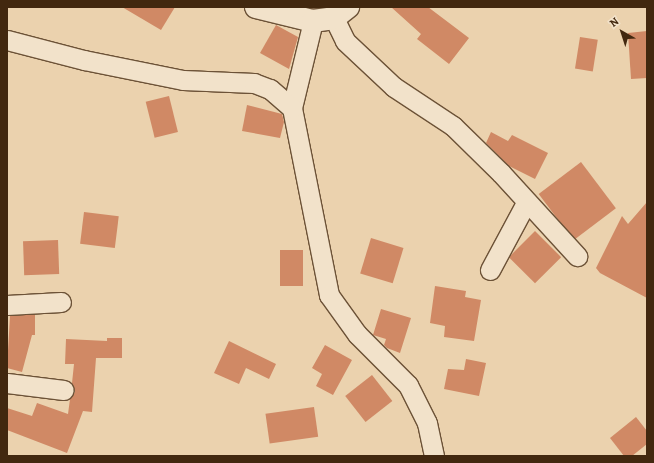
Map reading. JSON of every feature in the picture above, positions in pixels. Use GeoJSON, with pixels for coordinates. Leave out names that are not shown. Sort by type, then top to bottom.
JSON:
{"type":"FeatureCollection","features":[{"type":"Feature","properties":{"kind":"main road"},"geometry":{"type":"LineString","coordinates":[[256,7],[312,21],[341,13]]}},
{"type":"Feature","properties":{"kind":"street"},"geometry":{"type":"LineString","coordinates":[[341,13],[345,41],[394,87],[453,126],[501,173],[526,203],[577,256]]}},
{"type":"Feature","properties":{"kind":"street"},"geometry":{"type":"LineString","coordinates":[[312,21],[292,108],[329,295],[357,334],[408,385],[427,423],[434,456]]}},
{"type":"Feature","properties":{"kind":"street"},"geometry":{"type":"LineString","coordinates":[[7,40],[84,60],[183,80],[254,83],[270,89],[292,108]]}},
{"type":"Feature","properties":{"kind":"street"},"geometry":{"type":"LineString","coordinates":[[490,270],[526,203]]}},
{"type":"Feature","properties":{"kind":"street"},"geometry":{"type":"LineString","coordinates":[[7,305],[61,302]]}},
{"type":"Feature","properties":{"kind":"street"},"geometry":{"type":"LineString","coordinates":[[7,383],[64,390]]}},
{"type":"Feature","properties":{"kind":"building"},"geometry":{"type":"Polygon","coordinates":[[[122,7],[175,7],[161,30],[122,7]]]}},
{"type":"Feature","properties":{"kind":"building"},"geometry":{"type":"Polygon","coordinates":[[[391,7],[428,7],[469,38],[449,64],[417,39],[421,34],[391,7]]]}},
{"type":"Feature","properties":{"kind":"building"},"geometry":{"type":"Polygon","coordinates":[[[276,25],[298,37],[289,69],[260,53],[276,25]]]}},
{"type":"Feature","properties":{"kind":"building"},"geometry":{"type":"Polygon","coordinates":[[[647,31],[647,78],[631,79],[628,33],[647,31]]]}},
{"type":"Feature","properties":{"kind":"building"},"geometry":{"type":"Polygon","coordinates":[[[580,37],[598,40],[593,71],[575,69],[580,37]]]}},
{"type":"Feature","properties":{"kind":"building"},"geometry":{"type":"Polygon","coordinates":[[[169,96],[178,132],[155,138],[146,102],[169,96]]]}},
{"type":"Feature","properties":{"kind":"building"},"geometry":{"type":"Polygon","coordinates":[[[247,105],[282,114],[284,122],[280,138],[242,131],[247,105]]]}},
{"type":"Feature","properties":{"kind":"building"},"geometry":{"type":"Polygon","coordinates":[[[491,132],[508,141],[512,135],[548,153],[535,179],[509,166],[486,143],[491,132]]]}},
{"type":"Feature","properties":{"kind":"building"},"geometry":{"type":"Polygon","coordinates":[[[581,162],[616,208],[574,240],[539,194],[581,162]]]}},
{"type":"Feature","properties":{"kind":"building"},"geometry":{"type":"Polygon","coordinates":[[[647,202],[647,298],[600,273],[596,268],[622,216],[628,224],[647,202]]]}},
{"type":"Feature","properties":{"kind":"building"},"geometry":{"type":"Polygon","coordinates":[[[84,212],[119,216],[115,248],[80,244],[84,212]]]}},
{"type":"Feature","properties":{"kind":"building"},"geometry":{"type":"Polygon","coordinates":[[[535,231],[561,257],[535,283],[509,257],[535,231]]]}},
{"type":"Feature","properties":{"kind":"building"},"geometry":{"type":"Polygon","coordinates":[[[371,238],[404,248],[393,283],[360,273],[371,238]]]}},
{"type":"Feature","properties":{"kind":"building"},"geometry":{"type":"Polygon","coordinates":[[[58,240],[59,274],[24,275],[23,241],[58,240]]]}},
{"type":"Feature","properties":{"kind":"building"},"geometry":{"type":"Polygon","coordinates":[[[280,250],[303,250],[303,286],[280,286],[280,250]]]}},
{"type":"Feature","properties":{"kind":"building"},"geometry":{"type":"Polygon","coordinates":[[[435,286],[466,291],[465,297],[481,300],[474,341],[444,337],[445,326],[430,323],[435,286]]]}},
{"type":"Feature","properties":{"kind":"building"},"geometry":{"type":"Polygon","coordinates":[[[381,309],[411,318],[400,353],[387,348],[384,345],[386,339],[373,335],[381,309]]]}},
{"type":"Feature","properties":{"kind":"building"},"geometry":{"type":"Polygon","coordinates":[[[35,314],[35,335],[32,335],[22,372],[7,368],[10,316],[35,314]]]}},
{"type":"Feature","properties":{"kind":"building"},"geometry":{"type":"Polygon","coordinates":[[[107,338],[122,338],[122,358],[96,358],[92,412],[83,411],[67,453],[7,430],[7,408],[32,416],[37,403],[68,414],[70,399],[75,392],[72,383],[74,364],[65,364],[66,339],[107,341],[107,338]]]}},
{"type":"Feature","properties":{"kind":"building"},"geometry":{"type":"Polygon","coordinates":[[[229,341],[276,364],[269,379],[246,368],[239,384],[214,373],[229,341]]]}},
{"type":"Feature","properties":{"kind":"building"},"geometry":{"type":"Polygon","coordinates":[[[325,345],[352,360],[333,395],[316,386],[322,374],[312,368],[325,345]]]}},
{"type":"Feature","properties":{"kind":"building"},"geometry":{"type":"Polygon","coordinates":[[[466,359],[486,363],[479,396],[444,389],[448,369],[464,370],[466,359]]]}},
{"type":"Feature","properties":{"kind":"building"},"geometry":{"type":"Polygon","coordinates":[[[372,375],[392,401],[366,422],[345,396],[372,375]]]}},
{"type":"Feature","properties":{"kind":"building"},"geometry":{"type":"Polygon","coordinates":[[[314,407],[318,437],[270,444],[265,414],[314,407]]]}},
{"type":"Feature","properties":{"kind":"building"},"geometry":{"type":"Polygon","coordinates":[[[636,417],[647,431],[647,444],[632,456],[624,456],[610,438],[636,417]]]}}]}
